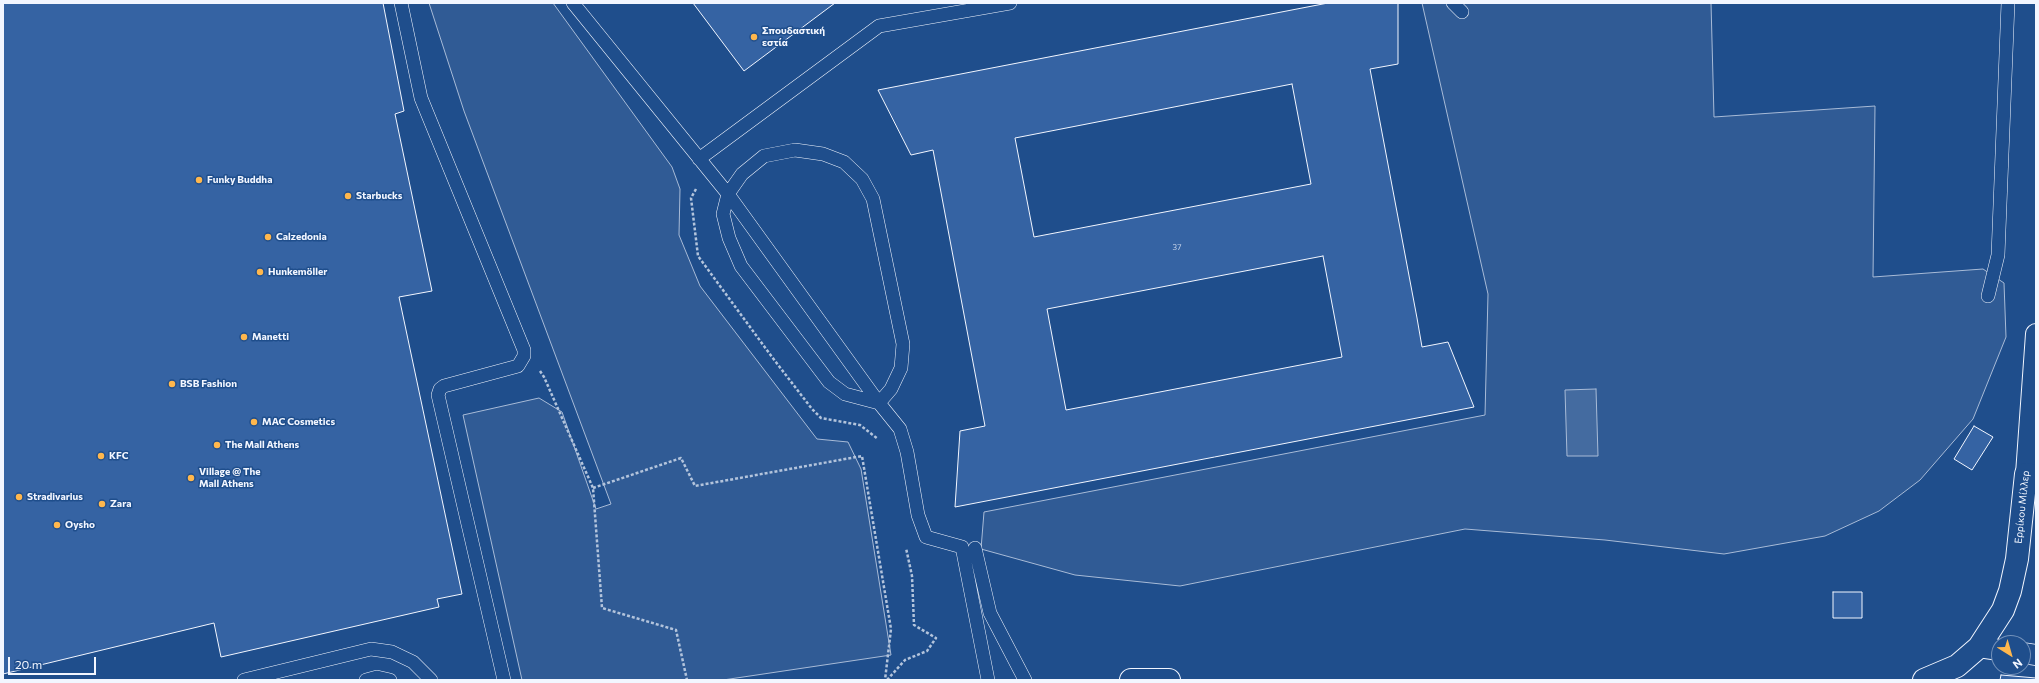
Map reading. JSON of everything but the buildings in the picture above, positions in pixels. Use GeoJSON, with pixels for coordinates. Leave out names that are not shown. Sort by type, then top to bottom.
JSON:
{"type":"FeatureCollection","features":[{"type":"Feature","properties":{"kind":"street","name":"Ερρίκου Μίλλερ"},"geometry":{"type":"LineString","coordinates":[[1924,680],[1957,666],[1989,649],[1994,627],[2010,591],[2031,475],[2036,334]]}},
{"type":"Feature","properties":{"kind":"street"},"geometry":{"type":"LineString","coordinates":[[1131,680],[1169,680]]}},
{"type":"Feature","properties":{"kind":"lane"},"geometry":{"type":"LineString","coordinates":[[401,3],[420,98],[524,350],[522,362],[512,369],[444,386],[440,389],[438,394],[504,680]]}},
{"type":"Feature","properties":{"kind":"lane"},"geometry":{"type":"LineString","coordinates":[[573,3],[702,164],[728,194],[878,403],[900,429],[907,452],[918,515],[926,537],[962,547],[988,680]]}},
{"type":"Feature","properties":{"kind":"lane"},"geometry":{"type":"LineString","coordinates":[[702,164],[879,26],[1010,3]]}},
{"type":"Feature","properties":{"kind":"lane"},"geometry":{"type":"LineString","coordinates":[[1988,296],[1998,255],[2008,3]]}},
{"type":"Feature","properties":{"kind":"lane"},"geometry":{"type":"LineString","coordinates":[[795,150],[823,154],[844,162],[862,179],[873,199],[903,344],[901,368],[891,389],[878,403],[845,394],[828,382],[742,266],[729,238],[723,214],[728,194],[742,174],[764,156],[795,150]]}},
{"type":"Feature","properties":{"kind":"lane"},"geometry":{"type":"LineString","coordinates":[[976,548],[990,613],[1025,680]]}},
{"type":"Feature","properties":{"kind":"lane"},"geometry":{"type":"LineString","coordinates":[[244,680],[371,649],[392,652],[413,662],[431,680]]}},
{"type":"Feature","properties":{"kind":"lane"},"geometry":{"type":"LineString","coordinates":[[366,680],[377,677],[390,680]]}},
{"type":"Feature","properties":{"kind":"path"},"geometry":{"type":"LineString","coordinates":[[702,164],[691,198],[698,256],[812,410],[821,418],[860,425],[882,442]]}},
{"type":"Feature","properties":{"kind":"path"},"geometry":{"type":"LineString","coordinates":[[522,362],[536,367],[544,377],[593,488],[602,608],[676,630],[687,680]]}},
{"type":"Feature","properties":{"kind":"path"},"geometry":{"type":"LineString","coordinates":[[593,488],[681,458],[695,486],[862,456],[891,629],[886,680]]}},
{"type":"Feature","properties":{"kind":"path"},"geometry":{"type":"LineString","coordinates":[[886,680],[905,660],[926,651],[936,638],[914,625],[912,576],[906,545]]}},
{"type":"Feature","properties":{"kind":"shaded area"},"geometry":{"type":"Polygon","coordinates":[[[429,3],[553,3],[672,167],[680,189],[679,235],[700,286],[817,439],[848,442],[861,469],[891,655],[723,680],[522,680],[463,415],[539,398],[562,412],[596,509],[611,504],[464,111],[429,3]]]}},
{"type":"Feature","properties":{"kind":"shaded area"},"geometry":{"type":"Polygon","coordinates":[[[1422,3],[1711,3],[1714,117],[1875,106],[1873,277],[1983,269],[2004,283],[2006,337],[1973,419],[1920,480],[1879,511],[1825,536],[1724,554],[1605,540],[1465,529],[1180,586],[1075,575],[981,549],[984,512],[1485,415],[1488,294],[1422,3]]]}},
{"type":"Feature","properties":{"kind":"shaded area"},"geometry":{"type":"Polygon","coordinates":[[[1596,389],[1598,456],[1567,456],[1565,390],[1596,389]]]}},
{"type":"Feature","properties":{"kind":"place","name":"Σπουδαστική εστία"},"geometry":{"type":"Point","coordinates":[754,37]}},
{"type":"Feature","properties":{"kind":"place","name":"Funky Buddha"},"geometry":{"type":"Point","coordinates":[199,180]}},
{"type":"Feature","properties":{"kind":"place","name":"Starbucks"},"geometry":{"type":"Point","coordinates":[348,196]}},
{"type":"Feature","properties":{"kind":"place","name":"Calzedonia"},"geometry":{"type":"Point","coordinates":[268,237]}},
{"type":"Feature","properties":{"kind":"place","name":"Hunkemöller"},"geometry":{"type":"Point","coordinates":[260,272]}},
{"type":"Feature","properties":{"kind":"place","name":"Manetti"},"geometry":{"type":"Point","coordinates":[244,337]}},
{"type":"Feature","properties":{"kind":"place","name":"BSB Fashion"},"geometry":{"type":"Point","coordinates":[172,384]}},
{"type":"Feature","properties":{"kind":"place","name":"MAC Cosmetics"},"geometry":{"type":"Point","coordinates":[254,422]}},
{"type":"Feature","properties":{"kind":"place","name":"The Mall Athens"},"geometry":{"type":"Point","coordinates":[217,445]}},
{"type":"Feature","properties":{"kind":"place","name":"KFC"},"geometry":{"type":"Point","coordinates":[101,456]}},
{"type":"Feature","properties":{"kind":"place","name":"Village @ The Mall Athens"},"geometry":{"type":"Point","coordinates":[191,478]}},
{"type":"Feature","properties":{"kind":"place","name":"Stradivarius"},"geometry":{"type":"Point","coordinates":[19,497]}},
{"type":"Feature","properties":{"kind":"place","name":"Zara"},"geometry":{"type":"Point","coordinates":[102,504]}},
{"type":"Feature","properties":{"kind":"place","name":"Oysho"},"geometry":{"type":"Point","coordinates":[57,525]}}]}
